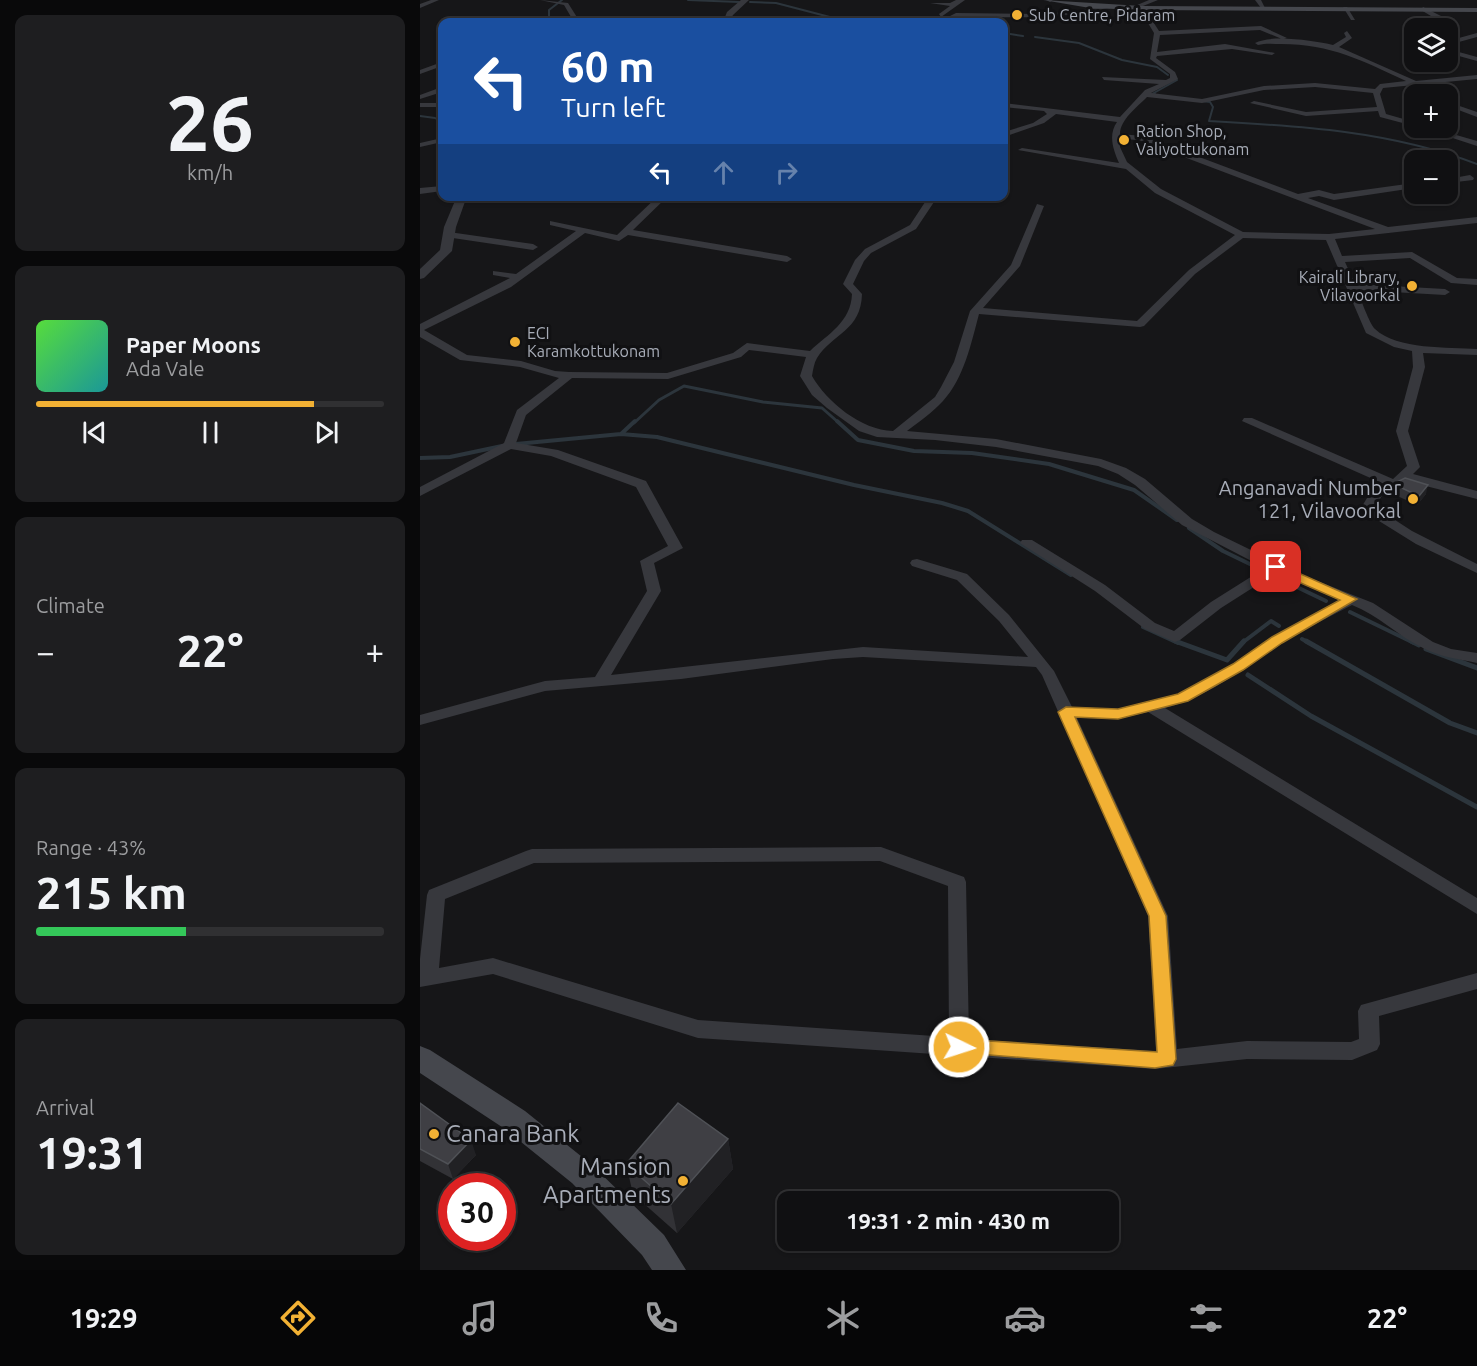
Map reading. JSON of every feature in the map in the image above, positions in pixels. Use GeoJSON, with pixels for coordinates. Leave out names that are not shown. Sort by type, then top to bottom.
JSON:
{"type":"FeatureCollection","features":[{"type":"Feature","properties":{"kind":"main road"},"geometry":{"type":"LineString","coordinates":[[1049,0],[1105,7],[1137,8],[1261,4],[1477,10]]}},
{"type":"Feature","properties":{"kind":"main road"},"geometry":{"type":"LineString","coordinates":[[420,1058],[515,1120],[582,1174],[653,1245],[670,1270]]}},
{"type":"Feature","properties":{"kind":"street"},"geometry":{"type":"LineString","coordinates":[[420,6],[436,0]]}},
{"type":"Feature","properties":{"kind":"street"},"geometry":{"type":"LineString","coordinates":[[543,0],[566,4],[575,18]]}},
{"type":"Feature","properties":{"kind":"street"},"geometry":{"type":"LineString","coordinates":[[728,18],[745,0]]}},
{"type":"Feature","properties":{"kind":"street"},"geometry":{"type":"LineString","coordinates":[[956,5],[953,3],[962,0]]}},
{"type":"Feature","properties":{"kind":"street"},"geometry":{"type":"LineString","coordinates":[[1155,0],[1137,8],[1157,33],[1153,58],[1173,73],[1174,79],[1145,95],[1122,120],[1116,129],[1116,147],[1123,163],[1158,191],[1241,235],[1329,237],[1477,220]]}},
{"type":"Feature","properties":{"kind":"street"},"geometry":{"type":"LineString","coordinates":[[931,4],[956,5]]}},
{"type":"Feature","properties":{"kind":"street"},"geometry":{"type":"LineString","coordinates":[[942,18],[956,5]]}},
{"type":"Feature","properties":{"kind":"street"},"geometry":{"type":"LineString","coordinates":[[953,18],[956,15],[1041,16],[1078,13],[1105,7]]}},
{"type":"Feature","properties":{"kind":"street"},"geometry":{"type":"LineString","coordinates":[[1345,8],[1353,19]]}},
{"type":"Feature","properties":{"kind":"street"},"geometry":{"type":"LineString","coordinates":[[1423,9],[1438,18]]}},
{"type":"Feature","properties":{"kind":"street"},"geometry":{"type":"LineString","coordinates":[[1157,33],[1261,28],[1291,41]]}},
{"type":"Feature","properties":{"kind":"street"},"geometry":{"type":"LineString","coordinates":[[1335,47],[1349,38],[1347,33]]}},
{"type":"Feature","properties":{"kind":"street"},"geometry":{"type":"LineString","coordinates":[[1458,40],[1477,35]]}},
{"type":"Feature","properties":{"kind":"street"},"geometry":{"type":"LineString","coordinates":[[1226,39],[1217,44],[1272,54]]}},
{"type":"Feature","properties":{"kind":"street"},"geometry":{"type":"LineString","coordinates":[[1258,43],[1268,40],[1291,41],[1335,47],[1415,83]]}},
{"type":"Feature","properties":{"kind":"street"},"geometry":{"type":"LineString","coordinates":[[1188,45],[1197,51]]}},
{"type":"Feature","properties":{"kind":"street"},"geometry":{"type":"LineString","coordinates":[[1154,54],[1233,47]]}},
{"type":"Feature","properties":{"kind":"street"},"geometry":{"type":"LineString","coordinates":[[1220,48],[1235,57]]}},
{"type":"Feature","properties":{"kind":"street"},"geometry":{"type":"LineString","coordinates":[[1458,54],[1477,59]]}},
{"type":"Feature","properties":{"kind":"street"},"geometry":{"type":"LineString","coordinates":[[1161,64],[1172,63]]}},
{"type":"Feature","properties":{"kind":"street"},"geometry":{"type":"LineString","coordinates":[[420,72],[438,65]]}},
{"type":"Feature","properties":{"kind":"street"},"geometry":{"type":"LineString","coordinates":[[1379,88],[1477,77]]}},
{"type":"Feature","properties":{"kind":"street"},"geometry":{"type":"LineString","coordinates":[[1104,78],[1168,82]]}},
{"type":"Feature","properties":{"kind":"street"},"geometry":{"type":"LineString","coordinates":[[431,81],[438,83]]}},
{"type":"Feature","properties":{"kind":"street"},"geometry":{"type":"LineString","coordinates":[[1145,95],[1202,101],[1274,87],[1315,85],[1379,88],[1403,92]]}},
{"type":"Feature","properties":{"kind":"street"},"geometry":{"type":"LineString","coordinates":[[1379,88],[1376,94],[1383,115],[1404,121]]}},
{"type":"Feature","properties":{"kind":"street"},"geometry":{"type":"LineString","coordinates":[[420,97],[438,91]]}},
{"type":"Feature","properties":{"kind":"street"},"geometry":{"type":"LineString","coordinates":[[1254,103],[1306,114],[1381,110]]}},
{"type":"Feature","properties":{"kind":"street"},"geometry":{"type":"LineString","coordinates":[[420,105],[438,105]]}},
{"type":"Feature","properties":{"kind":"street"},"geometry":{"type":"LineString","coordinates":[[1008,106],[1122,120]]}},
{"type":"Feature","properties":{"kind":"street"},"geometry":{"type":"LineString","coordinates":[[1458,108],[1477,115]]}},
{"type":"Feature","properties":{"kind":"street"},"geometry":{"type":"LineString","coordinates":[[1008,133],[1043,122],[1052,114],[1051,111]]}},
{"type":"Feature","properties":{"kind":"street"},"geometry":{"type":"LineString","coordinates":[[1116,136],[1140,138],[1389,231]]}},
{"type":"Feature","properties":{"kind":"street"},"geometry":{"type":"LineString","coordinates":[[1458,138],[1477,144]]}},
{"type":"Feature","properties":{"kind":"street"},"geometry":{"type":"LineString","coordinates":[[1466,140],[1477,138]]}},
{"type":"Feature","properties":{"kind":"street"},"geometry":{"type":"LineString","coordinates":[[420,145],[438,141]]}},
{"type":"Feature","properties":{"kind":"street"},"geometry":{"type":"LineString","coordinates":[[1022,150],[1127,166]]}},
{"type":"Feature","properties":{"kind":"street"},"geometry":{"type":"LineString","coordinates":[[1458,180],[1470,178]]}},
{"type":"Feature","properties":{"kind":"street"},"geometry":{"type":"LineString","coordinates":[[1298,197],[1319,193],[1334,197],[1404,186]]}},
{"type":"Feature","properties":{"kind":"street"},"geometry":{"type":"LineString","coordinates":[[420,191],[438,189]]}},
{"type":"Feature","properties":{"kind":"street"},"geometry":{"type":"LineString","coordinates":[[420,275],[446,251],[460,201]]}},
{"type":"Feature","properties":{"kind":"street"},"geometry":{"type":"LineString","coordinates":[[553,223],[619,238],[658,201]]}},
{"type":"Feature","properties":{"kind":"street"},"geometry":{"type":"LineString","coordinates":[[931,201],[913,227],[868,251],[860,260],[849,284],[857,294],[855,311],[830,342],[812,355],[806,376],[816,393],[863,428],[881,434],[996,443],[1101,463],[1122,471],[1140,482],[1188,522],[1209,535],[1276,567],[1368,606],[1428,645],[1448,653],[1477,658]]}},
{"type":"Feature","properties":{"kind":"street"},"geometry":{"type":"LineString","coordinates":[[896,435],[939,399],[960,362],[975,311],[1015,266],[1040,206]]}},
{"type":"Feature","properties":{"kind":"street"},"geometry":{"type":"LineString","coordinates":[[420,330],[507,285],[582,231]]}},
{"type":"Feature","properties":{"kind":"street"},"geometry":{"type":"LineString","coordinates":[[627,232],[787,259]]}},
{"type":"Feature","properties":{"kind":"street"},"geometry":{"type":"LineString","coordinates":[[449,235],[533,247]]}},
{"type":"Feature","properties":{"kind":"street"},"geometry":{"type":"LineString","coordinates":[[975,311],[1140,324],[1192,272],[1241,235]]}},
{"type":"Feature","properties":{"kind":"street"},"geometry":{"type":"LineString","coordinates":[[1329,237],[1370,331],[1398,345],[1417,349],[1477,352]]}},
{"type":"Feature","properties":{"kind":"street"},"geometry":{"type":"LineString","coordinates":[[1340,259],[1412,255],[1455,281],[1477,282]]}},
{"type":"Feature","properties":{"kind":"street"},"geometry":{"type":"LineString","coordinates":[[496,273],[518,277]]}},
{"type":"Feature","properties":{"kind":"street"},"geometry":{"type":"LineString","coordinates":[[1350,287],[1445,292]]}},
{"type":"Feature","properties":{"kind":"street"},"geometry":{"type":"LineString","coordinates":[[420,330],[464,358],[521,364],[554,374],[569,375],[668,376],[737,356],[747,346],[812,355]]}},
{"type":"Feature","properties":{"kind":"street"},"geometry":{"type":"LineString","coordinates":[[1417,349],[1419,368],[1402,432],[1414,467],[1399,480],[1378,491],[1368,508],[1383,520],[1418,540],[1477,569]]}},
{"type":"Feature","properties":{"kind":"street"},"geometry":{"type":"LineString","coordinates":[[509,444],[521,413],[569,375]]}},
{"type":"Feature","properties":{"kind":"street"},"geometry":{"type":"LineString","coordinates":[[1248,421],[1399,480],[1477,495]]}},
{"type":"Feature","properties":{"kind":"street"},"geometry":{"type":"LineString","coordinates":[[420,492],[509,444],[554,453],[641,484],[676,548],[647,561],[654,591],[600,681]]}},
{"type":"Feature","properties":{"kind":"street"},"geometry":{"type":"LineString","coordinates":[[1027,543],[1100,588],[1149,626],[1175,637],[1216,605],[1276,567]]}},
{"type":"Feature","properties":{"kind":"street"},"geometry":{"type":"LineString","coordinates":[[917,563],[962,577],[1004,618],[1049,674],[1158,916],[1167,1059]]}},
{"type":"Feature","properties":{"kind":"street"},"geometry":{"type":"LineString","coordinates":[[1066,712],[1118,714],[1183,698],[1238,667],[1277,640],[1351,599]]}},
{"type":"Feature","properties":{"kind":"street"},"geometry":{"type":"LineString","coordinates":[[420,720],[545,686],[681,674],[832,654],[863,652],[1040,663]]}},
{"type":"Feature","properties":{"kind":"street"},"geometry":{"type":"LineString","coordinates":[[1152,707],[1477,907]]}},
{"type":"Feature","properties":{"kind":"street"},"geometry":{"type":"LineString","coordinates":[[959,1047],[957,882],[881,854],[532,856],[436,895],[424,978],[493,966],[698,1029],[959,1047],[1155,1060],[1247,1050],[1352,1051],[1370,1044],[1368,1011],[1477,981]]}},
{"type":"Feature","properties":{"kind":"building"},"geometry":{"type":"Polygon","coordinates":[[[1405,478],[1428,485],[1419,496],[1393,484],[1405,478]]]}},
{"type":"Feature","properties":{"kind":"building"},"geometry":{"type":"Polygon","coordinates":[[[420,1103],[471,1140],[448,1164],[420,1149],[420,1103]]]}},
{"type":"Feature","properties":{"kind":"building"},"geometry":{"type":"Polygon","coordinates":[[[678,1103],[728,1139],[671,1204],[626,1164],[678,1103]]]}},
{"type":"Feature","properties":{"kind":"waterway"},"geometry":{"type":"LineString","coordinates":[[549,18],[549,10],[562,0]]}},
{"type":"Feature","properties":{"kind":"waterway"},"geometry":{"type":"LineString","coordinates":[[688,0],[739,2]]}},
{"type":"Feature","properties":{"kind":"waterway"},"geometry":{"type":"LineString","coordinates":[[750,2],[776,3],[834,18]]}},
{"type":"Feature","properties":{"kind":"waterway"},"geometry":{"type":"LineString","coordinates":[[1008,34],[1023,36]]}},
{"type":"Feature","properties":{"kind":"waterway"},"geometry":{"type":"LineString","coordinates":[[1035,37],[1079,43],[1122,60],[1157,67],[1168,75]]}},
{"type":"Feature","properties":{"kind":"waterway"},"geometry":{"type":"LineString","coordinates":[[1155,94],[1152,94],[1177,80]]}},
{"type":"Feature","properties":{"kind":"waterway"},"geometry":{"type":"LineString","coordinates":[[1202,101],[1210,102],[1213,107],[1209,121],[1311,128],[1378,137],[1411,144],[1477,164]]}},
{"type":"Feature","properties":{"kind":"waterway"},"geometry":{"type":"LineString","coordinates":[[420,116],[438,120]]}},
{"type":"Feature","properties":{"kind":"waterway"},"geometry":{"type":"LineString","coordinates":[[634,423],[659,400],[684,386],[763,402],[822,408],[839,423]]}},
{"type":"Feature","properties":{"kind":"waterway"},"geometry":{"type":"LineString","coordinates":[[621,434],[635,421]]}},
{"type":"Feature","properties":{"kind":"waterway"},"geometry":{"type":"LineString","coordinates":[[837,421],[858,440],[914,451],[972,453],[1049,464],[1134,490],[1177,520]]}},
{"type":"Feature","properties":{"kind":"waterway"},"geometry":{"type":"LineString","coordinates":[[516,444],[621,434]]}},
{"type":"Feature","properties":{"kind":"waterway"},"geometry":{"type":"LineString","coordinates":[[621,434],[657,437],[968,511],[1071,575]]}},
{"type":"Feature","properties":{"kind":"waterway"},"geometry":{"type":"LineString","coordinates":[[420,458],[450,457],[502,446]]}},
{"type":"Feature","properties":{"kind":"waterway"},"geometry":{"type":"LineString","coordinates":[[1189,528],[1223,551],[1256,567]]}},
{"type":"Feature","properties":{"kind":"waterway"},"geometry":{"type":"LineString","coordinates":[[1278,578],[1326,601]]}},
{"type":"Feature","properties":{"kind":"waterway"},"geometry":{"type":"LineString","coordinates":[[1350,612],[1414,643]]}},
{"type":"Feature","properties":{"kind":"waterway"},"geometry":{"type":"LineString","coordinates":[[1243,643],[1271,621],[1279,626]]}},
{"type":"Feature","properties":{"kind":"waterway"},"geometry":{"type":"LineString","coordinates":[[1143,627],[1178,643]]}},
{"type":"Feature","properties":{"kind":"waterway"},"geometry":{"type":"LineString","coordinates":[[1302,639],[1309,643]]}},
{"type":"Feature","properties":{"kind":"waterway"},"geometry":{"type":"LineString","coordinates":[[1175,641],[1227,660],[1243,643]]}},
{"type":"Feature","properties":{"kind":"waterway"},"geometry":{"type":"LineString","coordinates":[[1306,641],[1450,723],[1477,733]]}},
{"type":"Feature","properties":{"kind":"waterway"},"geometry":{"type":"LineString","coordinates":[[1411,641],[1419,645]]}},
{"type":"Feature","properties":{"kind":"waterway"},"geometry":{"type":"LineString","coordinates":[[1426,649],[1477,668]]}},
{"type":"Feature","properties":{"kind":"waterway"},"geometry":{"type":"LineString","coordinates":[[1248,675],[1311,716],[1477,807]]}},
{"type":"Feature","properties":{"kind":"place","name":"Sub Centre, Pidaram"},"geometry":{"type":"Point","coordinates":[1017,15]}},
{"type":"Feature","properties":{"kind":"place","name":"Ration Shop, Valiyottukonam"},"geometry":{"type":"Point","coordinates":[1124,140]}},
{"type":"Feature","properties":{"kind":"place","name":"Kairali Library, Vilavoorkal"},"geometry":{"type":"Point","coordinates":[1412,286]}},
{"type":"Feature","properties":{"kind":"place","name":"ECI Karamkottukonam"},"geometry":{"type":"Point","coordinates":[515,342]}},
{"type":"Feature","properties":{"kind":"place","name":"Anganavadi Number 121, Vilavoorkal"},"geometry":{"type":"Point","coordinates":[1413,499]}},
{"type":"Feature","properties":{"kind":"place","name":"Canara Bank"},"geometry":{"type":"Point","coordinates":[434,1134]}},
{"type":"Feature","properties":{"kind":"place","name":"Mansion Apartments"},"geometry":{"type":"Point","coordinates":[683,1181]}},
{"type":"Feature","properties":{"kind":"route"},"geometry":{"type":"LineString","coordinates":[[959,1047],[1167,1059],[1158,916],[1066,712],[1118,714],[1183,698],[1238,667],[1277,640],[1351,599],[1276,567]]}}]}
